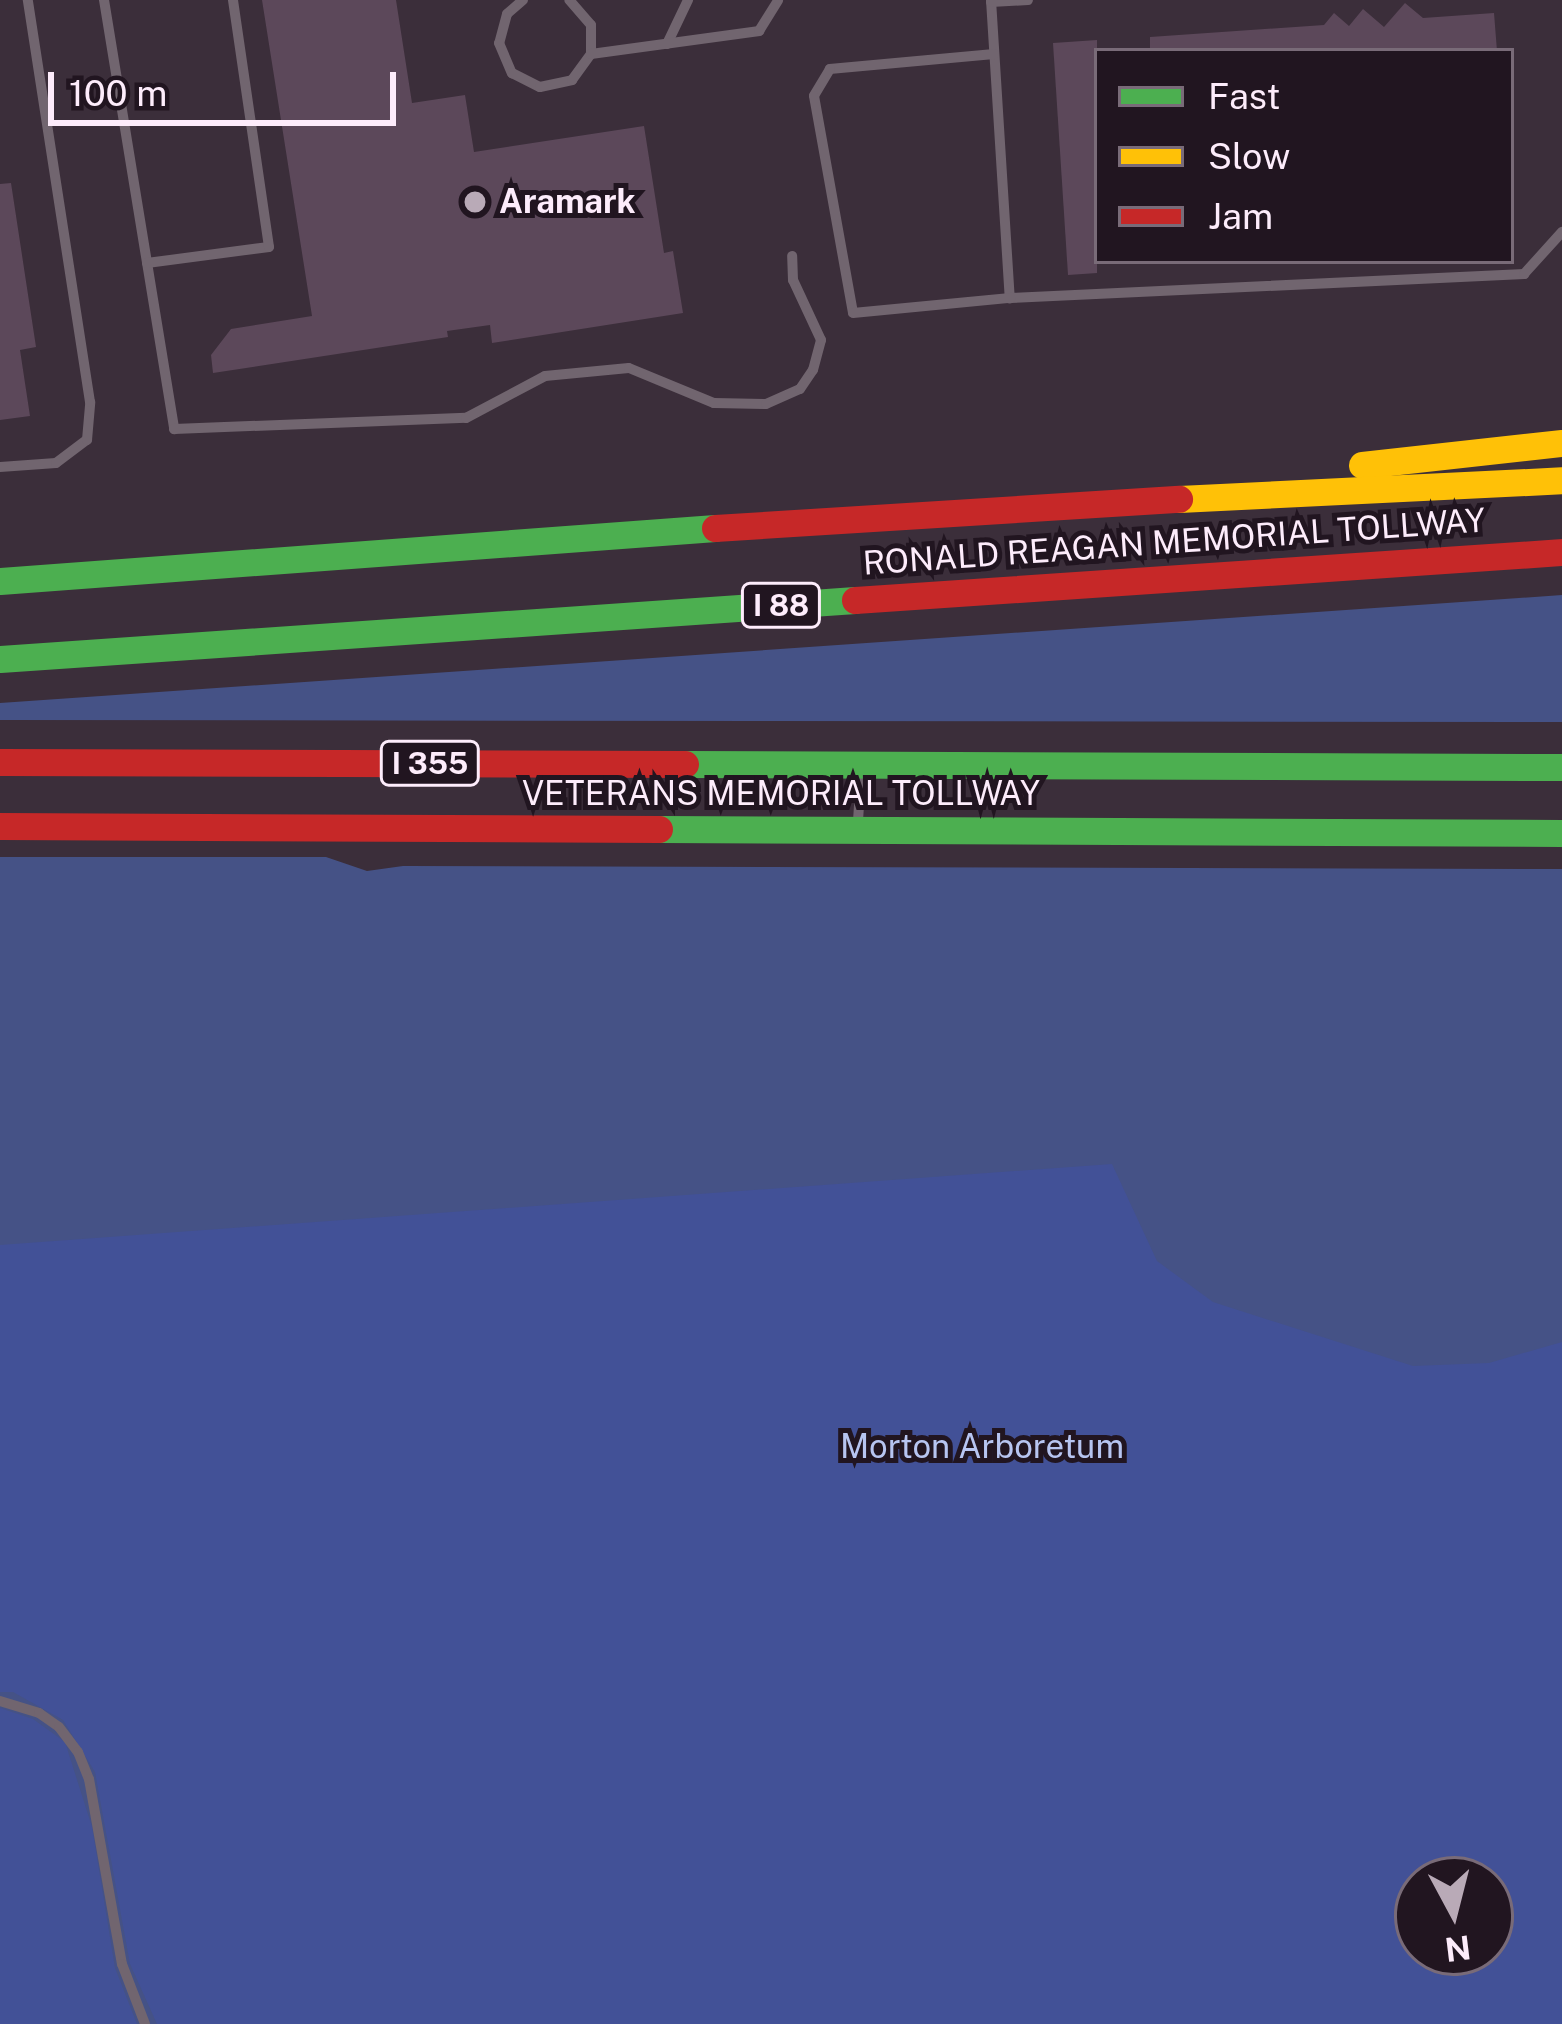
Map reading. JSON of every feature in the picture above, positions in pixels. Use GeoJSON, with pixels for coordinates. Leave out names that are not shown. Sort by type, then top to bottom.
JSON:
{"type":"FeatureCollection","features":[{"type":"Feature","properties":{"kind":"highway"},"geometry":{"type":"LineString","coordinates":[[975,508],[1562,443]]}},
{"type":"Feature","properties":{"kind":"highway","name":"RONALD REAGAN MEMORIAL TOLLWAY"},"geometry":{"type":"LineString","coordinates":[[0,581],[975,508],[1562,480]]}},
{"type":"Feature","properties":{"kind":"highway","name":"RONALD REAGAN MEMORIAL TOLLWAY"},"geometry":{"type":"LineString","coordinates":[[0,658],[1562,552]]}},
{"type":"Feature","properties":{"kind":"highway","name":"VETERANS MEMORIAL TOLLWAY"},"geometry":{"type":"LineString","coordinates":[[0,762],[1562,767]]}},
{"type":"Feature","properties":{"kind":"highway","name":"VETERANS MEMORIAL TOLLWAY"},"geometry":{"type":"LineString","coordinates":[[0,826],[1562,833]]}},
{"type":"Feature","properties":{"kind":"lane"},"geometry":{"type":"LineString","coordinates":[[0,467],[56,463],[87,440],[90,402],[28,0]]}},
{"type":"Feature","properties":{"kind":"lane"},"geometry":{"type":"LineString","coordinates":[[104,0],[174,429],[466,418],[545,376],[629,368],[714,403],[766,404],[800,389],[813,370],[821,340],[793,280],[792,256]]}},
{"type":"Feature","properties":{"kind":"lane"},"geometry":{"type":"LineString","coordinates":[[147,263],[269,247],[233,0]]}},
{"type":"Feature","properties":{"kind":"lane"},"geometry":{"type":"LineString","coordinates":[[524,0],[501,27],[502,59],[512,73],[541,87],[572,80],[591,54],[591,25],[569,0]]}},
{"type":"Feature","properties":{"kind":"lane"},"geometry":{"type":"LineString","coordinates":[[667,44],[688,0]]}},
{"type":"Feature","properties":{"kind":"lane"},"geometry":{"type":"LineString","coordinates":[[591,54],[759,31],[778,0]]}},
{"type":"Feature","properties":{"kind":"lane"},"geometry":{"type":"LineString","coordinates":[[1010,298],[991,1],[1028,0]]}},
{"type":"Feature","properties":{"kind":"lane"},"geometry":{"type":"LineString","coordinates":[[994,54],[830,69],[814,96],[853,313],[1010,298],[1524,274],[1562,232]]}},
{"type":"Feature","properties":{"kind":"lane"},"geometry":{"type":"LineString","coordinates":[[858,830],[861,765]]}},
{"type":"Feature","properties":{"kind":"lane"},"geometry":{"type":"LineString","coordinates":[[0,1702],[39,1714],[59,1727],[78,1752],[89,1779],[122,1964],[145,2024]]}},
{"type":"Feature","properties":{"kind":"green space"},"geometry":{"type":"Polygon","coordinates":[[[1562,595],[1562,722],[0,720],[0,703],[1562,595]]]}},
{"type":"Feature","properties":{"kind":"green space","name":"Morton Arboretum"},"geometry":{"type":"Polygon","coordinates":[[[0,857],[326,857],[367,871],[403,866],[1562,869],[1562,2024],[0,2024],[0,857]]]}},
{"type":"Feature","properties":{"kind":"green space","name":"Morton Arboretum"},"geometry":{"type":"Polygon","coordinates":[[[1112,1164],[1157,1261],[1213,1302],[1413,1366],[1489,1363],[1562,1342],[1562,2024],[157,2024],[130,1964],[95,1772],[63,1720],[13,1692],[0,1692],[0,1245],[1112,1164]]]}},
{"type":"Feature","properties":{"kind":"green space"},"geometry":{"type":"Polygon","coordinates":[[[0,1708],[33,1719],[65,1742],[92,1827],[115,1968],[137,2024],[0,2024],[0,1708]]]}},
{"type":"Feature","properties":{"kind":"building","name":"Aramark"},"geometry":{"type":"Polygon","coordinates":[[[262,0],[396,0],[412,103],[465,95],[474,152],[644,126],[664,253],[673,251],[683,313],[492,343],[490,325],[447,331],[448,337],[213,373],[211,355],[231,329],[312,316],[262,0]]]}},
{"type":"Feature","properties":{"kind":"building"},"geometry":{"type":"Polygon","coordinates":[[[1405,3],[1423,18],[1494,13],[1497,48],[1150,48],[1150,37],[1324,25],[1334,13],[1349,26],[1363,9],[1384,27],[1405,3]]]}},
{"type":"Feature","properties":{"kind":"building"},"geometry":{"type":"Polygon","coordinates":[[[1097,40],[1097,273],[1068,275],[1053,43],[1097,40]]]}},
{"type":"Feature","properties":{"kind":"building"},"geometry":{"type":"Polygon","coordinates":[[[11,183],[36,347],[20,350],[30,416],[0,420],[0,184],[11,183]]]}},
{"type":"Feature","properties":{"kind":"traffic: fast"},"geometry":{"type":"LineString","coordinates":[[0,581],[715,528]]}},
{"type":"Feature","properties":{"kind":"traffic: fast"},"geometry":{"type":"LineString","coordinates":[[0,659],[855,600]]}},
{"type":"Feature","properties":{"kind":"traffic: fast"},"geometry":{"type":"LineString","coordinates":[[685,764],[1562,767]]}},
{"type":"Feature","properties":{"kind":"traffic: fast"},"geometry":{"type":"LineString","coordinates":[[659,829],[1562,833]]}},
{"type":"Feature","properties":{"kind":"traffic: slow"},"geometry":{"type":"LineString","coordinates":[[1362,465],[1562,443]]}},
{"type":"Feature","properties":{"kind":"traffic: slow"},"geometry":{"type":"LineString","coordinates":[[1179,499],[1562,480]]}},
{"type":"Feature","properties":{"kind":"traffic: jam"},"geometry":{"type":"LineString","coordinates":[[715,528],[1179,499]]}},
{"type":"Feature","properties":{"kind":"traffic: jam"},"geometry":{"type":"LineString","coordinates":[[855,600],[1562,552]]}},
{"type":"Feature","properties":{"kind":"traffic: jam"},"geometry":{"type":"LineString","coordinates":[[0,762],[685,764]]}},
{"type":"Feature","properties":{"kind":"traffic: jam"},"geometry":{"type":"LineString","coordinates":[[0,826],[659,829]]}},
{"type":"Feature","properties":{"kind":"place","name":"Aramark"},"geometry":{"type":"Point","coordinates":[475,202]}}]}
